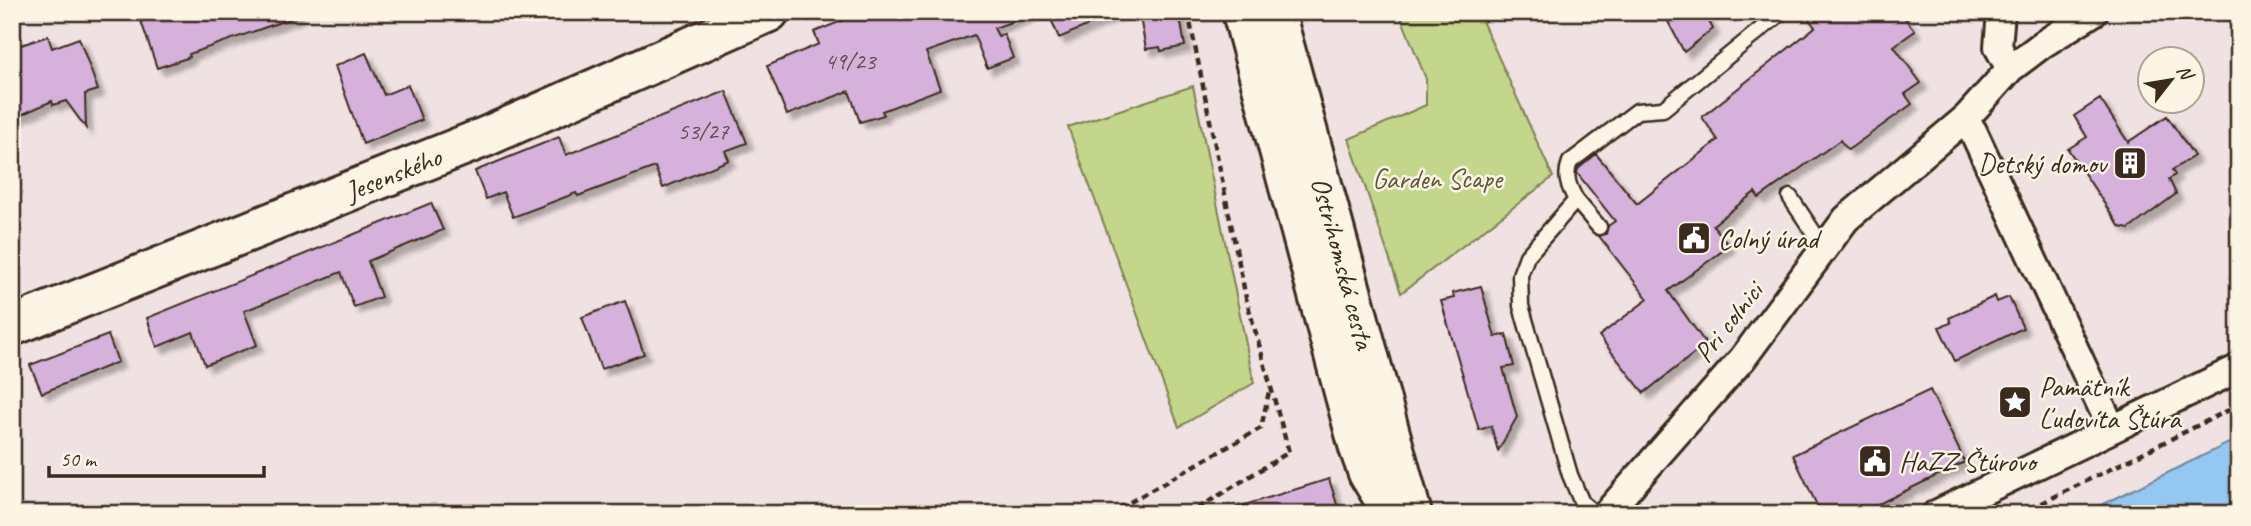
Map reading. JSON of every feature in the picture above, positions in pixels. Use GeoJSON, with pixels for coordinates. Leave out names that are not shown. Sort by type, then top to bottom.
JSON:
{"type":"FeatureCollection","features":[{"type":"Feature","properties":{"kind":"main road","name":"Jesenského"},"geometry":{"type":"LineString","coordinates":[[12,326],[485,137],[769,12]]}},
{"type":"Feature","properties":{"kind":"main road"},"geometry":{"type":"LineString","coordinates":[[1242,12],[1359,448],[1368,473],[1393,514]]}},
{"type":"Feature","properties":{"kind":"main road","name":"Ostrihomská cesta"},"geometry":{"type":"LineString","coordinates":[[1275,12],[1412,514]]}},
{"type":"Feature","properties":{"kind":"street"},"geometry":{"type":"LineString","coordinates":[[2001,12],[1998,47],[2010,69]]}},
{"type":"Feature","properties":{"kind":"street","name":"Pri colnici"},"geometry":{"type":"LineString","coordinates":[[1606,514],[1743,358],[1846,219],[1929,151],[1970,124],[2010,69],[2043,44],[2094,12]]}},
{"type":"Feature","properties":{"kind":"street"},"geometry":{"type":"LineString","coordinates":[[1970,124],[2112,429]]}},
{"type":"Feature","properties":{"kind":"street"},"geometry":{"type":"LineString","coordinates":[[1936,514],[2239,368]]}},
{"type":"Feature","properties":{"kind":"lane"},"geometry":{"type":"LineString","coordinates":[[1599,227],[1576,200],[1569,187],[1566,172],[1570,162],[1637,111],[1663,109],[1782,12]]}},
{"type":"Feature","properties":{"kind":"lane"},"geometry":{"type":"LineString","coordinates":[[1790,197],[1824,248]]}},
{"type":"Feature","properties":{"kind":"lane"},"geometry":{"type":"LineString","coordinates":[[1576,200],[1527,256],[1520,275],[1521,306],[1570,475],[1582,503],[1596,514]]}},
{"type":"Feature","properties":{"kind":"path"},"geometry":{"type":"LineString","coordinates":[[1188,12],[1246,298],[1289,452],[1189,514]]}},
{"type":"Feature","properties":{"kind":"path"},"geometry":{"type":"LineString","coordinates":[[1109,514],[1261,428],[1270,387]]}},
{"type":"Feature","properties":{"kind":"path"},"geometry":{"type":"LineString","coordinates":[[2020,514],[2239,405]]}},
{"type":"Feature","properties":{"kind":"green space","name":"Garden Scape"},"geometry":{"type":"Polygon","coordinates":[[[1399,12],[1478,12],[1553,177],[1401,293],[1349,139],[1426,105],[1426,79],[1399,12]]]}},
{"type":"Feature","properties":{"kind":"green space"},"geometry":{"type":"Polygon","coordinates":[[[1193,86],[1254,383],[1179,427],[1068,127],[1193,86]]]}},
{"type":"Feature","properties":{"kind":"water"},"geometry":{"type":"Polygon","coordinates":[[[2239,438],[2239,514],[2083,514],[2239,438]]]}},
{"type":"Feature","properties":{"kind":"building"},"geometry":{"type":"Polygon","coordinates":[[[138,12],[297,12],[298,16],[157,68],[138,12]]]}},
{"type":"Feature","properties":{"kind":"building"},"geometry":{"type":"Polygon","coordinates":[[[864,12],[1028,12],[1028,16],[994,28],[998,36],[1004,34],[1013,58],[987,68],[974,35],[926,52],[940,89],[882,111],[884,115],[860,122],[849,91],[787,115],[767,66],[819,44],[814,32],[864,12]]]}},
{"type":"Feature","properties":{"kind":"building"},"geometry":{"type":"Polygon","coordinates":[[[1048,12],[1119,12],[1059,38],[1048,12]]]}},
{"type":"Feature","properties":{"kind":"building"},"geometry":{"type":"Polygon","coordinates":[[[1139,12],[1179,12],[1185,46],[1161,51],[1160,47],[1146,49],[1139,12]]]}},
{"type":"Feature","properties":{"kind":"building"},"geometry":{"type":"Polygon","coordinates":[[[1663,12],[1704,12],[1713,29],[1684,52],[1663,12]]]}},
{"type":"Feature","properties":{"kind":"building"},"geometry":{"type":"Polygon","coordinates":[[[1803,12],[1900,12],[1915,31],[1894,46],[1921,83],[1905,94],[1912,104],[1848,150],[1840,140],[1759,198],[1755,192],[1713,225],[1729,246],[1668,291],[1706,344],[1644,393],[1599,336],[1648,299],[1599,236],[1606,234],[1608,226],[1615,221],[1577,173],[1578,169],[1596,154],[1637,204],[1718,140],[1702,117],[1815,27],[1803,12]]]}},
{"type":"Feature","properties":{"kind":"building"},"geometry":{"type":"Polygon","coordinates":[[[48,36],[52,48],[79,38],[98,90],[85,94],[86,128],[66,101],[53,105],[52,101],[12,119],[12,48],[48,36]]]}},
{"type":"Feature","properties":{"kind":"building"},"geometry":{"type":"Polygon","coordinates":[[[366,53],[384,95],[408,85],[422,120],[363,144],[335,66],[366,53]]]}},
{"type":"Feature","properties":{"kind":"building"},"geometry":{"type":"Polygon","coordinates":[[[726,91],[747,143],[725,151],[729,160],[663,188],[655,167],[513,217],[503,192],[486,199],[475,171],[559,137],[566,155],[726,91]]]}},
{"type":"Feature","properties":{"kind":"building","name":"Detský domov"},"geometry":{"type":"Polygon","coordinates":[[[2100,99],[2128,142],[2167,116],[2194,156],[2172,170],[2175,175],[2169,179],[2176,194],[2129,229],[2120,227],[2068,149],[2087,137],[2074,116],[2100,99]]]}},
{"type":"Feature","properties":{"kind":"building"},"geometry":{"type":"Polygon","coordinates":[[[431,203],[443,230],[368,261],[381,297],[354,307],[341,272],[244,311],[257,345],[205,365],[193,332],[157,347],[147,318],[431,203]]]}},
{"type":"Feature","properties":{"kind":"building"},"geometry":{"type":"Polygon","coordinates":[[[1481,286],[1495,337],[1506,334],[1514,366],[1503,368],[1517,417],[1498,451],[1491,426],[1479,430],[1441,301],[1454,298],[1453,293],[1481,286]]]}},
{"type":"Feature","properties":{"kind":"building"},"geometry":{"type":"Polygon","coordinates":[[[1995,296],[1997,302],[2009,297],[2023,328],[1955,361],[1939,327],[1951,323],[1949,318],[1995,296]]]}},
{"type":"Feature","properties":{"kind":"building"},"geometry":{"type":"Polygon","coordinates":[[[625,301],[644,354],[601,369],[582,317],[625,301]]]}},
{"type":"Feature","properties":{"kind":"building"},"geometry":{"type":"Polygon","coordinates":[[[108,335],[118,362],[42,393],[30,365],[108,335]]]}},
{"type":"Feature","properties":{"kind":"building"},"geometry":{"type":"Polygon","coordinates":[[[1930,390],[1965,462],[1858,514],[1821,514],[1793,455],[1930,390]]]}},
{"type":"Feature","properties":{"kind":"building"},"geometry":{"type":"Polygon","coordinates":[[[1329,479],[1340,514],[1236,514],[1235,508],[1329,479]]]}},
{"type":"Feature","properties":{"kind":"place","name":"Detský domov"},"geometry":{"type":"Point","coordinates":[2130,163]}},
{"type":"Feature","properties":{"kind":"place","name":"Colný úrad"},"geometry":{"type":"Point","coordinates":[1694,238]}},
{"type":"Feature","properties":{"kind":"place","name":"Pamätník Ľudovíta Štúra"},"geometry":{"type":"Point","coordinates":[2015,402]}},
{"type":"Feature","properties":{"kind":"place","name":"HaZZ Štúrovo"},"geometry":{"type":"Point","coordinates":[1875,461]}}]}
